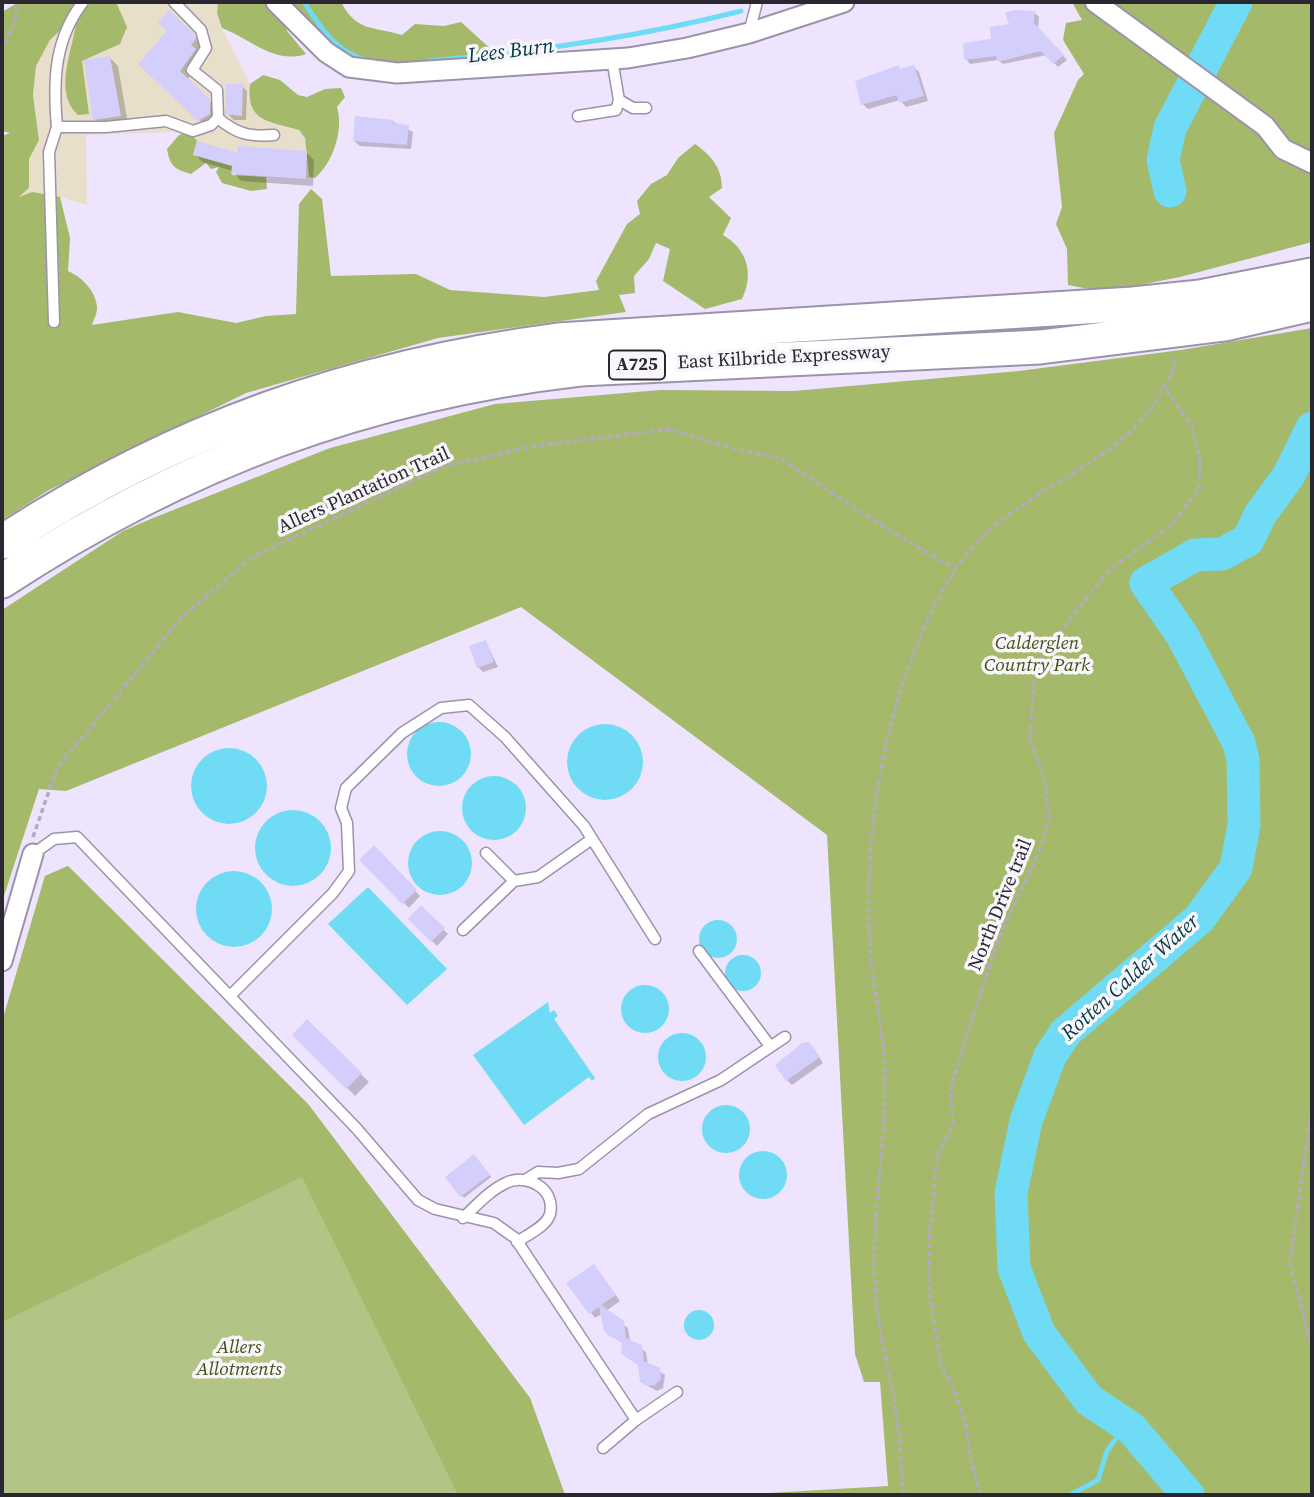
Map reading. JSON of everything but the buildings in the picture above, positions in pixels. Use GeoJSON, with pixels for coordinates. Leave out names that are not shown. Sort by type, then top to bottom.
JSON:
{"type":"FeatureCollection","features":[{"type":"Feature","properties":{"kind":"highway","name":"East Kilbride Expressway"},"geometry":{"type":"LineString","coordinates":[[2,542],[91,488],[191,438],[355,379],[471,352],[585,338],[1133,304],[1200,297],[1312,275]]}},
{"type":"Feature","properties":{"kind":"highway","name":"East Kilbride Expressway"},"geometry":{"type":"LineString","coordinates":[[2,581],[120,510],[246,450],[363,410],[505,377],[580,369],[1040,347],[1226,324],[1312,304]]}},
{"type":"Feature","properties":{"kind":"street"},"geometry":{"type":"LineString","coordinates":[[276,2],[326,52],[349,67],[371,72],[397,73],[612,59],[687,48],[749,33],[844,2]]}},
{"type":"Feature","properties":{"kind":"street"},"geometry":{"type":"LineString","coordinates":[[1095,2],[1227,101],[1265,126],[1283,149],[1312,163]]}},
{"type":"Feature","properties":{"kind":"street"},"geometry":{"type":"LineString","coordinates":[[2,961],[33,854]]}},
{"type":"Feature","properties":{"kind":"lane"},"geometry":{"type":"LineString","coordinates":[[54,322],[49,152],[57,127],[54,75],[67,24],[83,2]]}},
{"type":"Feature","properties":{"kind":"lane"},"geometry":{"type":"LineString","coordinates":[[57,127],[106,127],[166,121],[194,131],[211,125],[218,118],[218,90],[192,70],[206,48],[201,30],[174,2]]}},
{"type":"Feature","properties":{"kind":"lane"},"geometry":{"type":"LineString","coordinates":[[749,33],[757,2]]}},
{"type":"Feature","properties":{"kind":"lane"},"geometry":{"type":"LineString","coordinates":[[578,116],[616,110],[619,100],[612,59]]}},
{"type":"Feature","properties":{"kind":"lane"},"geometry":{"type":"LineString","coordinates":[[619,100],[633,108],[646,108]]}},
{"type":"Feature","properties":{"kind":"lane"},"geometry":{"type":"LineString","coordinates":[[218,118],[233,131],[246,135],[274,135]]}},
{"type":"Feature","properties":{"kind":"lane"},"geometry":{"type":"LineString","coordinates":[[230,996],[333,893],[349,871],[347,823],[341,808],[346,788],[402,733],[441,708],[469,705],[505,737],[592,839],[655,939]]}},
{"type":"Feature","properties":{"kind":"lane"},"geometry":{"type":"LineString","coordinates":[[33,854],[54,839],[78,837],[356,1129],[418,1200],[435,1209],[494,1223],[517,1242],[636,1420]]}},
{"type":"Feature","properties":{"kind":"lane"},"geometry":{"type":"LineString","coordinates":[[463,930],[514,881],[538,877],[592,839]]}},
{"type":"Feature","properties":{"kind":"lane"},"geometry":{"type":"LineString","coordinates":[[486,853],[514,881]]}},
{"type":"Feature","properties":{"kind":"lane"},"geometry":{"type":"LineString","coordinates":[[699,951],[770,1046]]}},
{"type":"Feature","properties":{"kind":"lane"},"geometry":{"type":"LineString","coordinates":[[463,1217],[508,1182],[527,1179],[538,1172],[558,1173],[579,1169],[648,1114],[722,1080],[785,1037]]}},
{"type":"Feature","properties":{"kind":"lane"},"geometry":{"type":"LineString","coordinates":[[517,1242],[544,1224],[550,1215],[546,1195],[538,1184],[527,1179]]}},
{"type":"Feature","properties":{"kind":"lane"},"geometry":{"type":"LineString","coordinates":[[603,1448],[636,1420],[677,1392]]}},
{"type":"Feature","properties":{"kind":"path"},"geometry":{"type":"LineString","coordinates":[[2,51],[15,21],[17,2]]}},
{"type":"Feature","properties":{"kind":"path"},"geometry":{"type":"LineString","coordinates":[[903,1495],[898,1420],[876,1296],[874,1237],[886,1104],[884,1048],[871,962],[869,875],[873,821],[894,719],[919,640],[934,604],[955,569],[981,537],[1012,511],[1117,443],[1143,419],[1175,367],[1168,346]]}},
{"type":"Feature","properties":{"kind":"path","name":"North Drive trail"},"geometry":{"type":"LineString","coordinates":[[981,1495],[971,1461],[967,1426],[954,1389],[941,1365],[929,1289],[929,1243],[937,1157],[953,1124],[951,1088],[999,938],[1042,845],[1049,817],[1044,779],[1030,740],[1034,682],[1043,653],[1110,569],[1170,526],[1199,488],[1200,460],[1193,428],[1164,387]]}},
{"type":"Feature","properties":{"kind":"path","name":"Allers Plantation Trail"},"geometry":{"type":"LineString","coordinates":[[33,854],[33,833],[57,768],[181,618],[251,558],[444,466],[535,446],[670,429],[738,450],[780,458],[887,529],[955,569]]}},
{"type":"Feature","properties":{"kind":"path"},"geometry":{"type":"LineString","coordinates":[[1312,1103],[1290,1263],[1312,1349]]}},
{"type":"Feature","properties":{"kind":"shaded area"},"geometry":{"type":"Polygon","coordinates":[[[116,2],[218,2],[217,13],[222,28],[250,84],[248,97],[269,123],[299,130],[305,138],[309,177],[306,179],[231,174],[232,163],[193,155],[192,135],[170,132],[86,135],[87,205],[60,197],[17,199],[29,188],[29,159],[39,140],[33,95],[36,66],[50,40],[67,24],[77,23],[72,52],[82,61],[120,44],[120,9],[116,2]]]}},
{"type":"Feature","properties":{"kind":"green space"},"geometry":{"type":"Polygon","coordinates":[[[19,2],[116,2],[127,27],[120,44],[82,61],[89,114],[78,115],[71,106],[65,84],[76,23],[67,24],[50,40],[36,66],[33,95],[39,140],[29,159],[29,188],[19,197],[32,192],[60,197],[70,238],[68,271],[92,291],[97,309],[92,325],[178,312],[236,323],[266,316],[296,314],[299,204],[311,189],[322,199],[331,276],[416,274],[450,290],[544,297],[599,290],[596,281],[627,224],[640,214],[637,201],[651,184],[667,175],[678,158],[695,144],[711,157],[718,168],[722,188],[709,197],[731,218],[723,235],[743,255],[748,272],[746,290],[742,299],[705,309],[663,281],[670,249],[656,243],[649,259],[634,276],[635,293],[619,295],[626,312],[438,338],[246,393],[49,490],[2,520],[2,136],[10,133],[2,131],[2,12],[19,2]]]}},
{"type":"Feature","properties":{"kind":"green space"},"geometry":{"type":"Polygon","coordinates":[[[218,2],[341,2],[359,23],[402,35],[415,24],[444,26],[461,22],[493,51],[420,66],[394,67],[349,56],[296,13],[285,17],[287,31],[306,54],[284,56],[262,49],[222,28],[217,13],[218,2]]]}},
{"type":"Feature","properties":{"kind":"green space"},"geometry":{"type":"Polygon","coordinates":[[[1072,2],[1312,2],[1312,242],[1180,277],[1104,292],[1068,285],[1067,249],[1056,224],[1062,207],[1054,133],[1078,80],[1084,74],[1063,40],[1066,23],[1082,20],[1072,2]]]}},
{"type":"Feature","properties":{"kind":"green space"},"geometry":{"type":"Polygon","coordinates":[[[263,75],[280,80],[298,95],[307,97],[325,89],[341,88],[345,97],[337,107],[338,136],[332,155],[315,178],[309,177],[305,138],[299,130],[262,118],[252,106],[250,84],[263,75]]]}},
{"type":"Feature","properties":{"kind":"green space"},"geometry":{"type":"Polygon","coordinates":[[[179,135],[192,135],[197,141],[193,155],[232,163],[232,175],[266,177],[267,189],[251,191],[222,183],[216,172],[219,167],[211,169],[206,163],[191,174],[177,168],[171,163],[167,149],[179,135]]]}},
{"type":"Feature","properties":{"kind":"green space","name":"Calderglen Country Park"},"geometry":{"type":"Polygon","coordinates":[[[1312,328],[1312,1495],[735,1495],[888,1486],[880,1382],[864,1382],[855,1354],[827,835],[521,607],[66,791],[39,789],[2,902],[2,610],[123,531],[330,448],[495,404],[660,390],[794,391],[1019,371],[1181,350],[1312,328]]]}},
{"type":"Feature","properties":{"kind":"green space","name":"Allers Allotments"},"geometry":{"type":"Polygon","coordinates":[[[68,866],[308,1104],[530,1398],[565,1495],[2,1495],[2,1022],[45,876],[68,866]]]}},
{"type":"Feature","properties":{"kind":"green space"},"geometry":{"type":"Polygon","coordinates":[[[68,866],[308,1104],[530,1398],[565,1495],[458,1495],[302,1177],[2,1322],[2,1022],[45,876],[68,866]]]}},
{"type":"Feature","properties":{"kind":"water"},"geometry":{"type":"Polygon","coordinates":[[[433,722],[445,722],[462,731],[469,742],[469,766],[462,777],[445,786],[433,786],[421,781],[412,772],[407,760],[407,748],[412,736],[421,727],[433,722]]]}},
{"type":"Feature","properties":{"kind":"water"},"geometry":{"type":"Polygon","coordinates":[[[605,724],[619,727],[632,735],[640,748],[643,762],[640,776],[632,789],[619,797],[605,800],[591,797],[578,789],[570,776],[567,762],[570,748],[578,735],[591,727],[605,724]]]}},
{"type":"Feature","properties":{"kind":"water"},"geometry":{"type":"Polygon","coordinates":[[[229,748],[243,751],[256,759],[264,772],[267,786],[264,800],[256,813],[243,821],[229,824],[215,821],[202,813],[194,800],[191,786],[194,772],[202,759],[215,751],[229,748]]]}},
{"type":"Feature","properties":{"kind":"water"},"geometry":{"type":"Polygon","coordinates":[[[488,776],[500,776],[517,785],[524,796],[524,820],[517,831],[500,840],[488,840],[476,835],[467,826],[462,814],[462,802],[467,790],[476,781],[488,776]]]}},
{"type":"Feature","properties":{"kind":"water"},"geometry":{"type":"Polygon","coordinates":[[[293,810],[307,813],[320,821],[328,834],[331,848],[328,862],[320,875],[307,883],[293,886],[279,883],[266,875],[258,862],[255,848],[258,834],[266,821],[279,813],[293,810]]]}},
{"type":"Feature","properties":{"kind":"water"},"geometry":{"type":"Polygon","coordinates":[[[434,831],[446,831],[463,840],[470,851],[470,875],[463,886],[446,895],[434,895],[422,890],[413,881],[408,869],[408,857],[413,845],[422,836],[434,831]]]}},
{"type":"Feature","properties":{"kind":"water"},"geometry":{"type":"Polygon","coordinates":[[[234,871],[248,874],[261,882],[269,895],[272,909],[269,923],[261,936],[248,944],[234,947],[220,944],[207,936],[199,923],[196,909],[199,895],[207,882],[220,874],[234,871]]]}},
{"type":"Feature","properties":{"kind":"water"},"geometry":{"type":"Polygon","coordinates":[[[368,887],[447,969],[407,1005],[328,924],[368,887]]]}},
{"type":"Feature","properties":{"kind":"water"},"geometry":{"type":"Polygon","coordinates":[[[718,920],[732,925],[737,939],[732,953],[718,958],[704,953],[699,939],[704,925],[718,920]]]}},
{"type":"Feature","properties":{"kind":"water"},"geometry":{"type":"Polygon","coordinates":[[[743,955],[755,961],[761,973],[755,985],[743,991],[731,985],[725,973],[731,961],[743,955]]]}},
{"type":"Feature","properties":{"kind":"water"},"geometry":{"type":"Polygon","coordinates":[[[645,985],[662,992],[669,1009],[662,1026],[645,1033],[628,1026],[621,1009],[628,992],[645,985]]]}},
{"type":"Feature","properties":{"kind":"water"},"geometry":{"type":"Polygon","coordinates":[[[548,1002],[550,1013],[554,1010],[558,1016],[554,1019],[595,1078],[592,1081],[589,1077],[524,1125],[473,1055],[548,1002]]]}},
{"type":"Feature","properties":{"kind":"water"},"geometry":{"type":"Polygon","coordinates":[[[682,1033],[699,1040],[706,1057],[699,1074],[682,1081],[665,1074],[658,1057],[665,1040],[682,1033]]]}},
{"type":"Feature","properties":{"kind":"water"},"geometry":{"type":"Polygon","coordinates":[[[726,1105],[743,1112],[750,1129],[743,1146],[726,1153],[709,1146],[702,1129],[709,1112],[726,1105]]]}},
{"type":"Feature","properties":{"kind":"water"},"geometry":{"type":"Polygon","coordinates":[[[763,1151],[780,1158],[787,1175],[780,1192],[763,1199],[746,1192],[739,1175],[746,1158],[763,1151]]]}},
{"type":"Feature","properties":{"kind":"water"},"geometry":{"type":"Polygon","coordinates":[[[699,1310],[710,1314],[714,1325],[710,1336],[699,1340],[688,1336],[684,1325],[688,1314],[699,1310]]]}},
{"type":"Feature","properties":{"kind":"waterway","name":"Lees Burn"},"geometry":{"type":"LineString","coordinates":[[304,2],[331,39],[348,53],[370,61]]}},
{"type":"Feature","properties":{"kind":"waterway","name":"Rotten Calder Water"},"geometry":{"type":"LineString","coordinates":[[1170,191],[1163,160],[1170,128],[1236,2]]}},
{"type":"Feature","properties":{"kind":"waterway","name":"Lees Burn"},"geometry":{"type":"LineString","coordinates":[[429,61],[586,42],[664,29],[741,11]]}},
{"type":"Feature","properties":{"kind":"waterway","name":"Rotten Calder Water"},"geometry":{"type":"LineString","coordinates":[[1188,1495],[1131,1428],[1089,1400],[1039,1333],[1014,1268],[1011,1193],[1026,1121],[1050,1056],[1066,1032],[1199,919],[1236,868],[1244,825],[1243,760],[1239,743],[1182,635],[1146,583],[1195,555],[1222,554],[1248,540],[1260,515],[1289,475],[1312,428]]}},
{"type":"Feature","properties":{"kind":"waterway"},"geometry":{"type":"LineString","coordinates":[[1070,1495],[1098,1480],[1107,1451],[1126,1425]]}}]}
